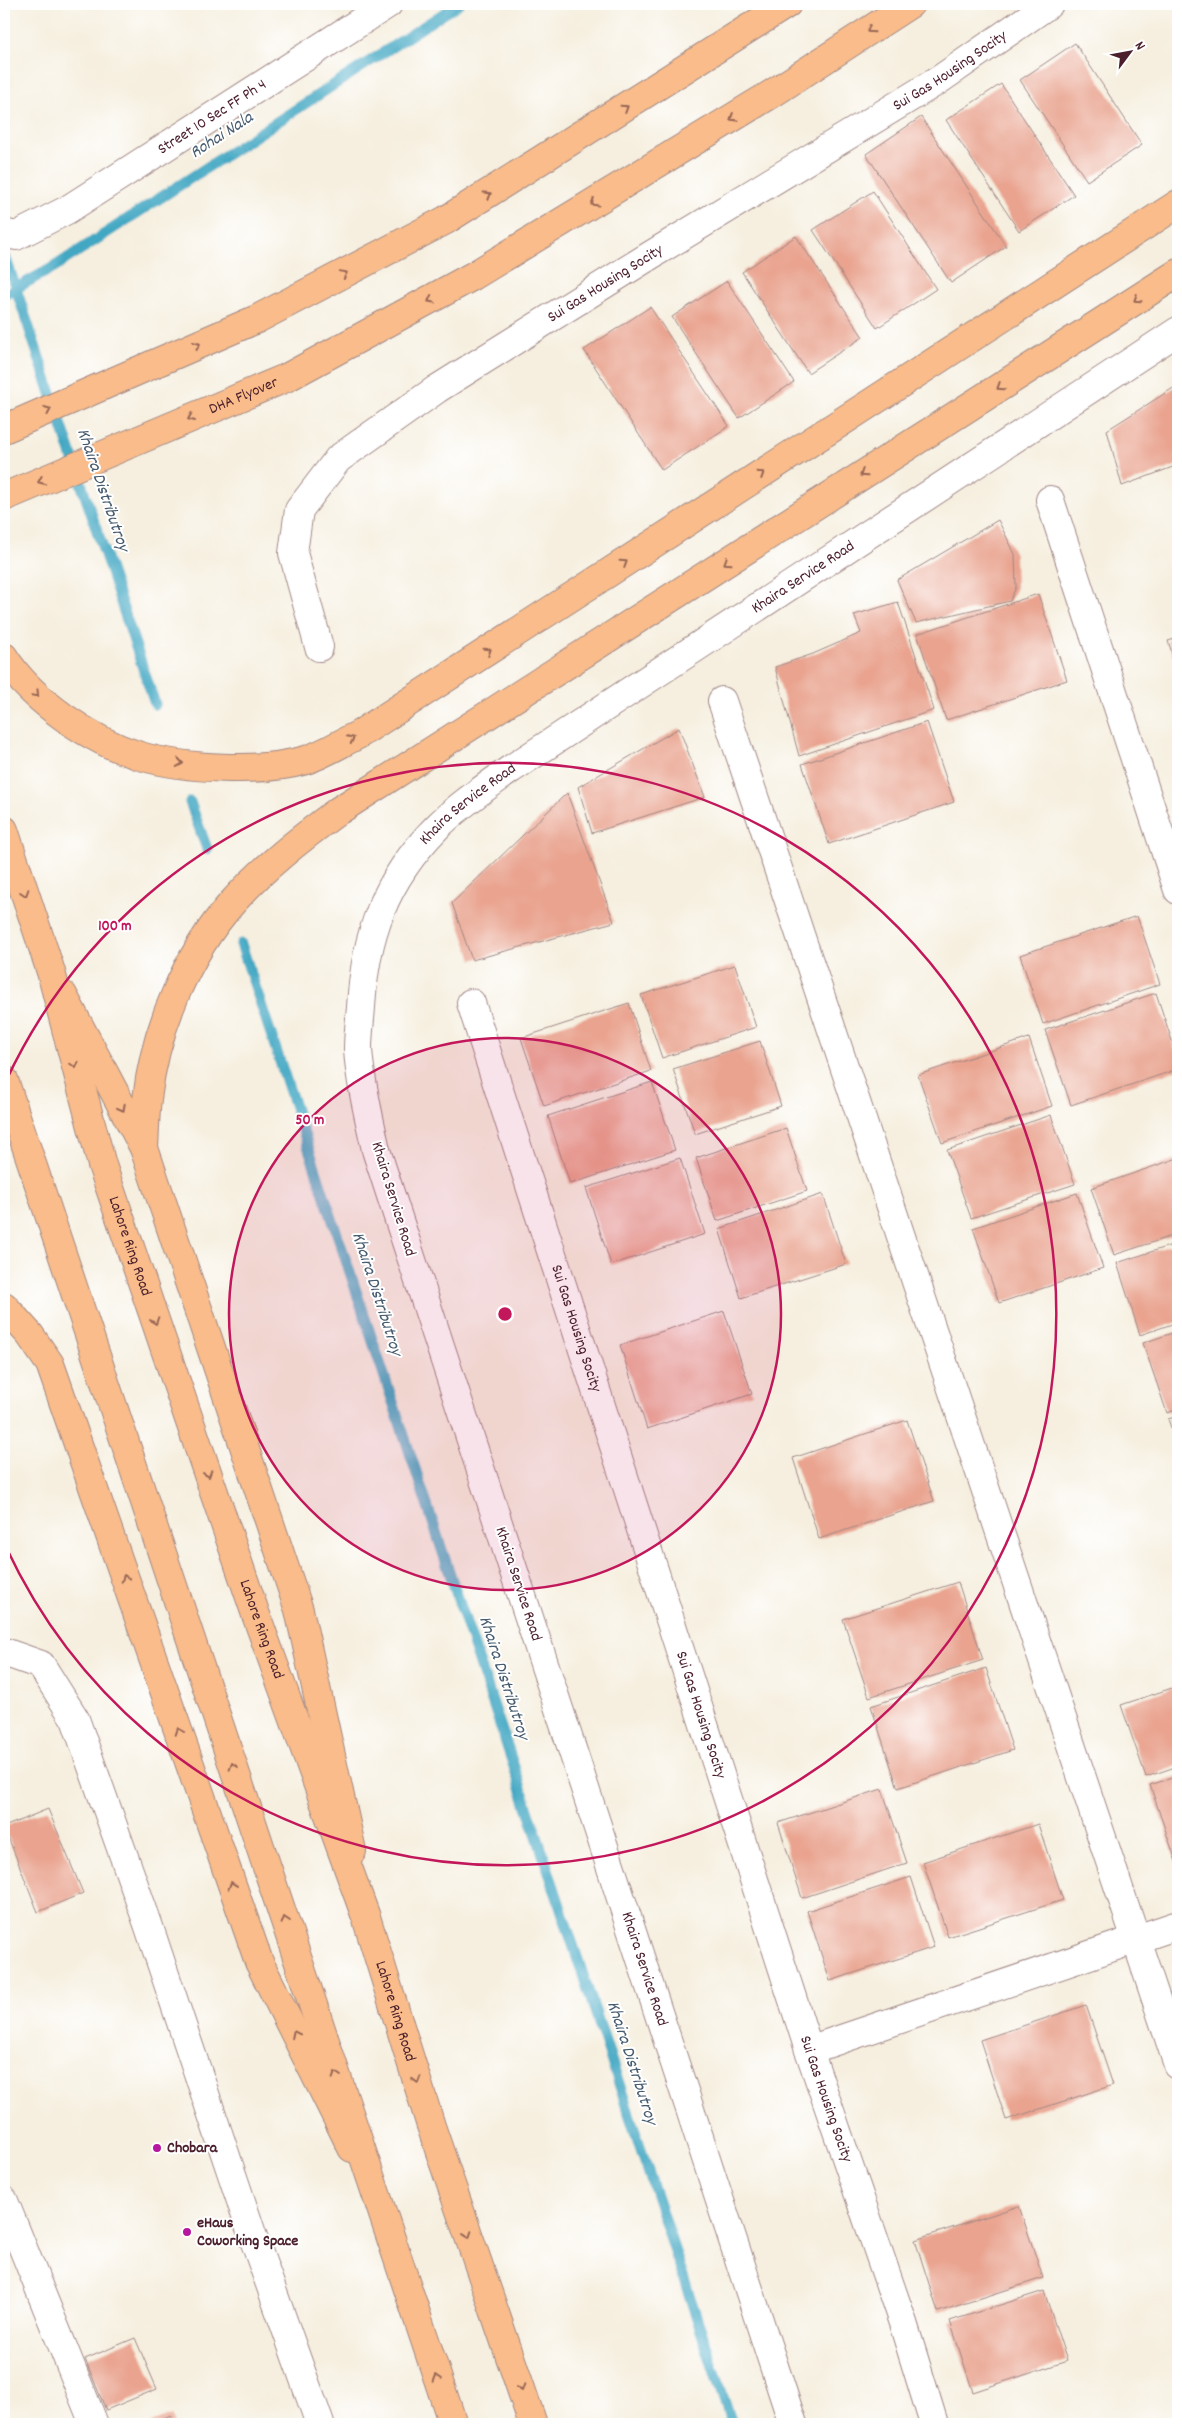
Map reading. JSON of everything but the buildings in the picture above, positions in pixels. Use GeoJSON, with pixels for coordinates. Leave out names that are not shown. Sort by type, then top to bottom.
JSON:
{"type":"FeatureCollection","features":[{"type":"Feature","properties":{"kind":"main road"},"geometry":{"type":"LineString","coordinates":[[4,429],[257,319],[446,220],[787,4]]}},
{"type":"Feature","properties":{"kind":"main road","name":"DHA Flyover"},"geometry":{"type":"LineString","coordinates":[[4,498],[288,377],[474,276],[773,93],[910,4]]}},
{"type":"Feature","properties":{"kind":"main road"},"geometry":{"type":"LineString","coordinates":[[4,657],[10,668],[44,702],[96,737],[141,756],[223,769],[272,766],[307,760],[358,735],[1178,204]]}},
{"type":"Feature","properties":{"kind":"main road"},"geometry":{"type":"LineString","coordinates":[[144,1148],[147,1098],[154,1062],[163,1028],[190,965],[203,940],[231,903],[298,840],[338,811],[1178,273]]}},
{"type":"Feature","properties":{"kind":"main road","name":"Lahore Ring Road"},"geometry":{"type":"LineString","coordinates":[[4,830],[50,972],[105,1174],[256,1615],[366,1917],[431,2126],[533,2424]]}},
{"type":"Feature","properties":{"kind":"main road"},"geometry":{"type":"LineString","coordinates":[[50,972],[144,1148],[299,1610],[366,1917]]}},
{"type":"Feature","properties":{"kind":"main road"},"geometry":{"type":"LineString","coordinates":[[4,1080],[453,2424]]}},
{"type":"Feature","properties":{"kind":"main road"},"geometry":{"type":"LineString","coordinates":[[4,1306],[30,1335],[50,1364],[259,1962],[379,2203]]}},
{"type":"Feature","properties":{"kind":"street","name":"Street 10 Sec FF Ph 4"},"geometry":{"type":"LineString","coordinates":[[4,233],[16,236],[67,210],[388,4]]}},
{"type":"Feature","properties":{"kind":"street","name":"Sui Gas Housing Socity"},"geometry":{"type":"LineString","coordinates":[[319,647],[293,553],[300,510],[338,459],[436,389],[651,255],[939,80],[1049,4]]}},
{"type":"Feature","properties":{"kind":"street","name":"Khaira Service Road"},"geometry":{"type":"LineString","coordinates":[[792,2424],[376,1150],[358,1049],[362,984],[369,942],[380,910],[399,873],[437,826],[473,796],[511,769],[1178,331]]}},
{"type":"Feature","properties":{"kind":"street"},"geometry":{"type":"LineString","coordinates":[[1050,500],[1178,890]]}},
{"type":"Feature","properties":{"kind":"street"},"geometry":{"type":"LineString","coordinates":[[722,701],[1138,1939],[1178,2065]]}},
{"type":"Feature","properties":{"kind":"street","name":"Sui Gas Housing Socity"},"geometry":{"type":"LineString","coordinates":[[470,1003],[809,2050],[903,2323],[934,2424]]}},
{"type":"Feature","properties":{"kind":"street"},"geometry":{"type":"LineString","coordinates":[[4,1652],[41,1665],[75,1719],[148,1924],[252,2234],[320,2424]]}},
{"type":"Feature","properties":{"kind":"street"},"geometry":{"type":"LineString","coordinates":[[809,2050],[1178,1925]]}},
{"type":"Feature","properties":{"kind":"street"},"geometry":{"type":"LineString","coordinates":[[4,2202],[94,2424]]}},
{"type":"Feature","properties":{"kind":"waterway","name":"Rohai Nala"},"geometry":{"type":"LineString","coordinates":[[4,295],[54,267],[458,4]]}},
{"type":"Feature","properties":{"kind":"waterway","name":"Khaira Distributroy"},"geometry":{"type":"LineString","coordinates":[[4,253],[155,704]]}},
{"type":"Feature","properties":{"kind":"waterway","name":"Khaira Distributroy"},"geometry":{"type":"LineString","coordinates":[[190,802],[207,849]]}},
{"type":"Feature","properties":{"kind":"waterway","name":"Khaira Distributroy"},"geometry":{"type":"LineString","coordinates":[[241,944],[732,2424]]}},
{"type":"Feature","properties":{"kind":"place","name":"Chobara"},"geometry":{"type":"Point","coordinates":[157,2148]}},
{"type":"Feature","properties":{"kind":"place","name":"eHaus Coworking Space"},"geometry":{"type":"Point","coordinates":[187,2232]}}]}
